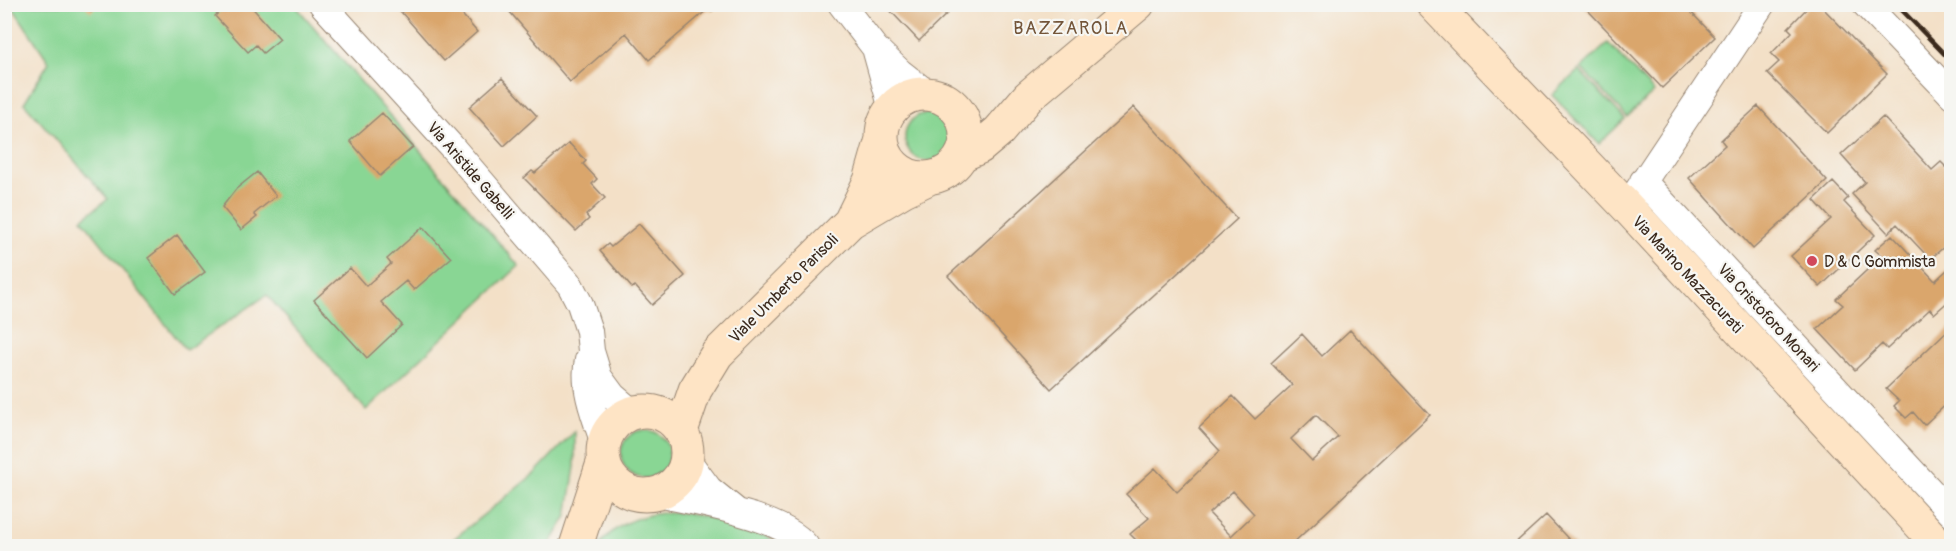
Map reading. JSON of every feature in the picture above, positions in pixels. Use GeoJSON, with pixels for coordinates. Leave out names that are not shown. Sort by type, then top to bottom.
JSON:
{"type":"FeatureCollection","features":[{"type":"Feature","properties":{"kind":"street","name":"Via Aristide Gabelli"},"geometry":{"type":"LineString","coordinates":[[322,4],[451,146],[570,285],[590,331],[591,351],[599,377],[605,387],[639,412]]}},
{"type":"Feature","properties":{"kind":"street"},"geometry":{"type":"LineString","coordinates":[[842,4],[875,48],[928,94]]}},
{"type":"Feature","properties":{"kind":"street","name":"Viale Umberto Parisoli"},"geometry":{"type":"LineString","coordinates":[[578,546],[612,514],[648,494],[666,489],[676,481],[683,470],[684,444],[695,390],[717,354],[850,222],[904,190],[948,171],[962,155],[980,147],[999,131],[1029,96],[1138,4]]}},
{"type":"Feature","properties":{"kind":"street","name":"Via Marino Mazzacurati"},"geometry":{"type":"LineString","coordinates":[[1433,4],[1635,194],[1881,461],[1940,546]]}},
{"type":"Feature","properties":{"kind":"street"},"geometry":{"type":"LineString","coordinates":[[1635,194],[1762,4]]}},
{"type":"Feature","properties":{"kind":"street"},"geometry":{"type":"LineString","coordinates":[[1865,4],[1952,95]]}},
{"type":"Feature","properties":{"kind":"street"},"geometry":{"type":"LineString","coordinates":[[875,48],[892,109],[908,98],[928,94],[941,97],[952,104],[961,114],[965,127],[966,141],[962,155]]}},
{"type":"Feature","properties":{"kind":"street","name":"Viale Umberto Parisoli"},"geometry":{"type":"LineString","coordinates":[[961,114],[991,111],[1006,103],[1029,96]]}},
{"type":"Feature","properties":{"kind":"street","name":"Viale Umberto Parisoli"},"geometry":{"type":"LineString","coordinates":[[850,222],[870,181],[883,128],[892,109]]}},
{"type":"Feature","properties":{"kind":"street"},"geometry":{"type":"LineString","coordinates":[[882,139],[885,153],[892,164],[903,173],[929,178]]}},
{"type":"Feature","properties":{"kind":"street","name":"Via Aristide Gabelli"},"geometry":{"type":"LineString","coordinates":[[591,351],[586,370],[587,388],[604,452]]}},
{"type":"Feature","properties":{"kind":"street","name":"Viale Umberto Parisoli"},"geometry":{"type":"LineString","coordinates":[[578,546],[610,430],[620,419],[639,412],[698,365],[717,354]]}},
{"type":"Feature","properties":{"kind":"street"},"geometry":{"type":"LineString","coordinates":[[639,412],[666,416],[709,489],[738,512]]}},
{"type":"Feature","properties":{"kind":"street"},"geometry":{"type":"LineString","coordinates":[[604,452],[608,473],[617,484],[629,491],[738,512],[786,529],[806,546]]}},
{"type":"Feature","properties":{"kind":"street"},"geometry":{"type":"LineString","coordinates":[[1881,461],[1952,514]]}},
{"type":"Feature","properties":{"kind":"green space"},"geometry":{"type":"Polygon","coordinates":[[[11,5],[295,5],[519,266],[366,410],[267,295],[186,350],[82,219],[108,199],[24,103],[49,62],[11,5]]]}},
{"type":"Feature","properties":{"kind":"green space"},"geometry":{"type":"Polygon","coordinates":[[[1608,43],[1654,92],[1627,117],[1581,68],[1608,43]]]}},
{"type":"Feature","properties":{"kind":"green space"},"geometry":{"type":"Polygon","coordinates":[[[1579,70],[1625,119],[1599,144],[1552,95],[1579,70]]]}},
{"type":"Feature","properties":{"kind":"green space"},"geometry":{"type":"Polygon","coordinates":[[[924,113],[934,113],[946,120],[953,132],[953,142],[946,154],[934,161],[924,161],[909,150],[905,142],[905,132],[916,117],[924,113]]]}},
{"type":"Feature","properties":{"kind":"green space"},"geometry":{"type":"Polygon","coordinates":[[[640,430],[650,430],[662,437],[669,449],[669,459],[662,471],[650,478],[640,478],[625,467],[621,459],[621,449],[632,434],[640,430]]]}},
{"type":"Feature","properties":{"kind":"green space"},"geometry":{"type":"Polygon","coordinates":[[[575,431],[575,467],[567,516],[549,546],[445,546],[534,474],[575,431]]]}},
{"type":"Feature","properties":{"kind":"green space"},"geometry":{"type":"Polygon","coordinates":[[[687,513],[725,522],[752,531],[783,546],[599,546],[612,532],[626,523],[643,516],[687,513]]]}},
{"type":"Feature","properties":{"kind":"building"},"geometry":{"type":"Polygon","coordinates":[[[83,4],[97,4],[91,12],[83,4]]]}},
{"type":"Feature","properties":{"kind":"building"},"geometry":{"type":"Polygon","coordinates":[[[220,4],[249,4],[280,39],[263,53],[256,45],[248,52],[215,16],[223,9],[220,4]]]}},
{"type":"Feature","properties":{"kind":"building"},"geometry":{"type":"Polygon","coordinates":[[[394,4],[453,4],[477,32],[444,61],[394,4]]]}},
{"type":"Feature","properties":{"kind":"building"},"geometry":{"type":"Polygon","coordinates":[[[503,4],[720,4],[712,11],[709,8],[649,60],[626,33],[570,82],[503,4]]]}},
{"type":"Feature","properties":{"kind":"building"},"geometry":{"type":"Polygon","coordinates":[[[884,4],[957,4],[919,41],[884,4]]]}},
{"type":"Feature","properties":{"kind":"building"},"geometry":{"type":"Polygon","coordinates":[[[1582,4],[1683,4],[1715,37],[1662,88],[1582,4]]]}},
{"type":"Feature","properties":{"kind":"building"},"geometry":{"type":"Polygon","coordinates":[[[1811,4],[1819,4],[1887,74],[1827,133],[1767,73],[1779,62],[1771,54],[1792,32],[1788,28],[1811,4]]]}},
{"type":"Feature","properties":{"kind":"building"},"geometry":{"type":"Polygon","coordinates":[[[502,78],[537,116],[504,146],[469,107],[502,78]]]}},
{"type":"Feature","properties":{"kind":"building"},"geometry":{"type":"Polygon","coordinates":[[[1758,106],[1827,181],[1753,249],[1689,178],[1725,145],[1721,140],[1758,106]]]}},
{"type":"Feature","properties":{"kind":"building"},"geometry":{"type":"Polygon","coordinates":[[[1134,107],[1237,219],[1051,389],[948,276],[1134,107]]]}},
{"type":"Feature","properties":{"kind":"building"},"geometry":{"type":"Polygon","coordinates":[[[382,113],[413,147],[380,176],[350,141],[382,113]]]}},
{"type":"Feature","properties":{"kind":"building"},"geometry":{"type":"Polygon","coordinates":[[[1883,117],[1932,170],[1941,162],[1952,173],[1952,240],[1930,259],[1897,224],[1888,233],[1852,194],[1865,182],[1841,155],[1883,117]]]}},
{"type":"Feature","properties":{"kind":"building"},"geometry":{"type":"Polygon","coordinates":[[[569,143],[586,161],[583,164],[597,179],[592,184],[605,198],[586,215],[589,219],[576,231],[524,178],[532,171],[535,173],[569,143]]]}},
{"type":"Feature","properties":{"kind":"building"},"geometry":{"type":"Polygon","coordinates":[[[257,172],[276,196],[254,214],[257,217],[241,230],[222,207],[236,189],[257,172]]]}},
{"type":"Feature","properties":{"kind":"building"},"geometry":{"type":"Polygon","coordinates":[[[1833,182],[1848,198],[1844,202],[1875,235],[1820,287],[1791,256],[1831,219],[1814,200],[1833,182]]]}},
{"type":"Feature","properties":{"kind":"building"},"geometry":{"type":"Polygon","coordinates":[[[639,224],[685,276],[652,305],[635,286],[632,288],[600,251],[608,244],[611,247],[639,224]]]}},
{"type":"Feature","properties":{"kind":"building"},"geometry":{"type":"Polygon","coordinates":[[[423,227],[451,258],[414,290],[406,281],[381,302],[402,325],[367,358],[314,300],[350,268],[366,286],[391,264],[387,259],[423,227]]]}},
{"type":"Feature","properties":{"kind":"building"},"geometry":{"type":"Polygon","coordinates":[[[177,235],[205,272],[175,294],[148,258],[177,235]]]}},
{"type":"Feature","properties":{"kind":"building"},"geometry":{"type":"Polygon","coordinates":[[[1892,235],[1935,281],[1947,270],[1952,275],[1952,298],[1934,314],[1930,309],[1887,349],[1882,344],[1855,370],[1817,329],[1843,305],[1836,299],[1882,256],[1875,250],[1892,235]]]}},
{"type":"Feature","properties":{"kind":"building"},"geometry":{"type":"Polygon","coordinates":[[[1952,326],[1952,399],[1924,425],[1913,412],[1906,418],[1894,406],[1899,401],[1886,389],[1952,326]]]}},
{"type":"Feature","properties":{"kind":"building"},"geometry":{"type":"Polygon","coordinates":[[[1350,330],[1430,415],[1290,546],[1142,546],[1130,534],[1149,518],[1126,494],[1155,468],[1177,492],[1220,451],[1199,428],[1233,396],[1255,419],[1292,385],[1271,363],[1302,334],[1322,356],[1350,330]],[[1316,415],[1291,439],[1312,461],[1338,437],[1316,415]],[[1233,491],[1209,513],[1231,536],[1254,514],[1233,491]]]}},
{"type":"Feature","properties":{"kind":"building"},"geometry":{"type":"Polygon","coordinates":[[[1952,444],[1952,457],[1945,450],[1952,444]]]}},
{"type":"Feature","properties":{"kind":"building"},"geometry":{"type":"Polygon","coordinates":[[[1546,515],[1575,546],[1512,546],[1546,515]]]}},
{"type":"Feature","properties":{"kind":"railway"},"geometry":{"type":"LineString","coordinates":[[1896,4],[1952,62]]}},
{"type":"Feature","properties":{"kind":"place","name":"D & C Gommista"},"geometry":{"type":"Point","coordinates":[1812,261]}},
{"type":"Feature","properties":{"kind":"district","name":"BAZZAROLA"},"geometry":{"type":"Point","coordinates":[1071,28]}}]}
